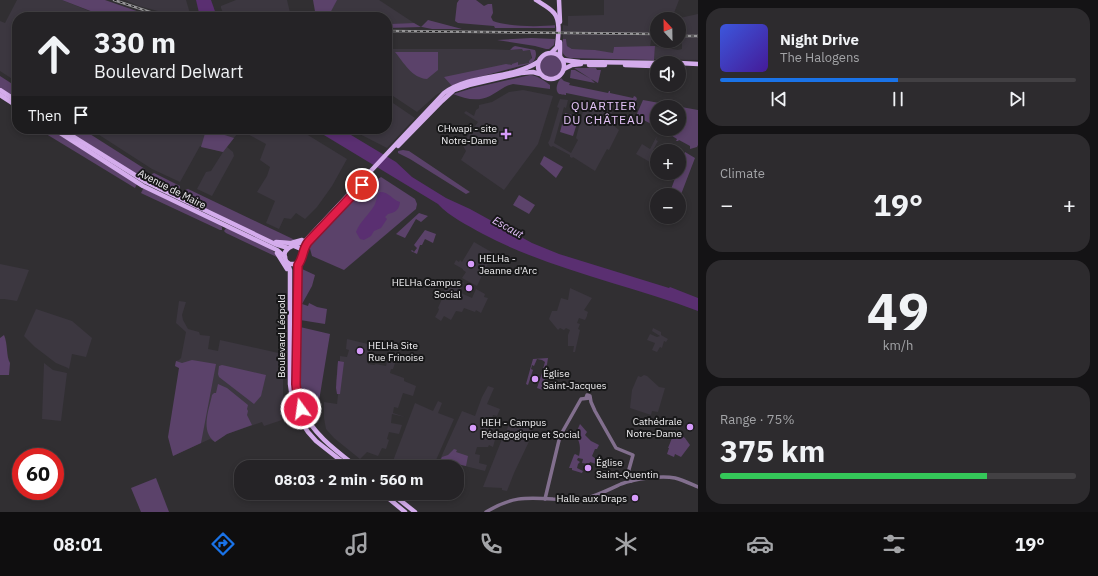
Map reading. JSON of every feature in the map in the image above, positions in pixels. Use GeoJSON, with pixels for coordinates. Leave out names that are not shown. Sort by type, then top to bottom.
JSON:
{"type":"FeatureCollection","features":[{"type":"Feature","properties":{"kind":"main road"},"geometry":{"type":"LineString","coordinates":[[348,460],[318,434],[298,403],[296,384],[297,271],[303,252],[308,242],[444,93],[453,86],[525,69],[538,62],[544,55],[552,52],[557,47],[557,20],[553,11],[536,0]]}},
{"type":"Feature","properties":{"kind":"main road"},"geometry":{"type":"LineString","coordinates":[[560,0],[562,58],[564,69]]}},
{"type":"Feature","properties":{"kind":"main road"},"geometry":{"type":"LineString","coordinates":[[553,11],[560,9]]}},
{"type":"Feature","properties":{"kind":"main road"},"geometry":{"type":"LineString","coordinates":[[552,52],[562,58],[580,62],[650,63]]}},
{"type":"Feature","properties":{"kind":"main road"},"geometry":{"type":"LineString","coordinates":[[538,62],[540,74]]}},
{"type":"Feature","properties":{"kind":"main road"},"geometry":{"type":"LineString","coordinates":[[395,147],[454,90],[469,85],[521,73],[533,72],[552,80],[559,77],[564,69],[578,64],[650,66]]}},
{"type":"Feature","properties":{"kind":"main road"},"geometry":{"type":"LineString","coordinates":[[686,65],[698,65]]}},
{"type":"Feature","properties":{"kind":"main road"},"geometry":{"type":"LineString","coordinates":[[0,90],[12,98]]}},
{"type":"Feature","properties":{"kind":"main road"},"geometry":{"type":"LineString","coordinates":[[0,95],[12,103]]}},
{"type":"Feature","properties":{"kind":"main road","name":"Avenue de Maire"},"geometry":{"type":"LineString","coordinates":[[62,134],[143,186],[279,251],[286,260]]}},
{"type":"Feature","properties":{"kind":"main road","name":"Avenue de Maire"},"geometry":{"type":"LineString","coordinates":[[69,134],[146,182],[270,242],[288,248]]}},
{"type":"Feature","properties":{"kind":"main road"},"geometry":{"type":"LineString","coordinates":[[290,278],[290,270],[285,252],[288,248],[306,240],[368,176]]}},
{"type":"Feature","properties":{"kind":"main road"},"geometry":{"type":"LineString","coordinates":[[270,242],[291,243],[306,240]]}},
{"type":"Feature","properties":{"kind":"main road"},"geometry":{"type":"LineString","coordinates":[[294,246],[303,252]]}},
{"type":"Feature","properties":{"kind":"main road"},"geometry":{"type":"LineString","coordinates":[[273,249],[285,264],[290,278]]}},
{"type":"Feature","properties":{"kind":"main road"},"geometry":{"type":"LineString","coordinates":[[286,260],[293,264],[299,263]]}},
{"type":"Feature","properties":{"kind":"main road","name":"Boulevard Léopold"},"geometry":{"type":"LineString","coordinates":[[290,278],[290,384],[293,405],[301,423],[312,437],[340,460]]}},
{"type":"Feature","properties":{"kind":"main road"},"geometry":{"type":"LineString","coordinates":[[390,500],[405,512]]}},
{"type":"Feature","properties":{"kind":"main road"},"geometry":{"type":"LineString","coordinates":[[400,500],[415,512]]}},
{"type":"Feature","properties":{"kind":"street"},"geometry":{"type":"LineString","coordinates":[[545,499],[559,440],[563,429],[581,399],[588,398],[616,448],[633,455],[628,473],[631,481]]}},
{"type":"Feature","properties":{"kind":"street"},"geometry":{"type":"LineString","coordinates":[[486,512],[503,503],[519,499],[555,499],[574,501],[631,481],[656,478],[671,477],[698,487]]}},
{"type":"Feature","properties":{"kind":"shaded area"},"geometry":{"type":"Polygon","coordinates":[[[17,0],[62,0],[92,12],[12,12],[12,79],[0,71],[0,21],[5,23],[17,0]]]}},
{"type":"Feature","properties":{"kind":"shaded area"},"geometry":{"type":"Polygon","coordinates":[[[62,0],[105,0],[140,12],[93,12],[62,0]]]}},
{"type":"Feature","properties":{"kind":"shaded area"},"geometry":{"type":"Polygon","coordinates":[[[125,0],[186,0],[190,12],[161,12],[139,6],[125,0]]]}},
{"type":"Feature","properties":{"kind":"shaded area"},"geometry":{"type":"Polygon","coordinates":[[[196,0],[211,0],[215,12],[199,12],[196,0]]]}},
{"type":"Feature","properties":{"kind":"shaded area"},"geometry":{"type":"Polygon","coordinates":[[[236,0],[287,0],[290,12],[223,12],[221,6],[236,0]]]}},
{"type":"Feature","properties":{"kind":"shaded area"},"geometry":{"type":"Polygon","coordinates":[[[313,0],[337,0],[331,12],[315,12],[313,0]]]}},
{"type":"Feature","properties":{"kind":"shaded area"},"geometry":{"type":"Polygon","coordinates":[[[336,0],[379,0],[414,23],[392,24],[392,12],[330,12],[336,0]]]}},
{"type":"Feature","properties":{"kind":"shaded area"},"geometry":{"type":"Polygon","coordinates":[[[459,0],[476,0],[484,6],[492,4],[493,13],[491,17],[493,21],[524,26],[555,25],[555,28],[495,28],[494,26],[458,23],[455,21],[457,3],[459,0]]]}},
{"type":"Feature","properties":{"kind":"shaded area"},"geometry":{"type":"Polygon","coordinates":[[[604,0],[679,0],[674,12],[650,12],[650,47],[614,47],[613,54],[594,50],[572,49],[567,46],[566,39],[563,39],[563,25],[568,26],[568,16],[604,15],[604,0]]]}},
{"type":"Feature","properties":{"kind":"shaded area"},"geometry":{"type":"Polygon","coordinates":[[[698,14],[698,60],[686,60],[686,56],[654,56],[655,48],[678,50],[686,48],[686,17],[698,14]]]}},
{"type":"Feature","properties":{"kind":"shaded area"},"geometry":{"type":"Polygon","coordinates":[[[428,20],[462,29],[432,29],[422,27],[392,28],[392,24],[414,23],[421,27],[428,20]]]}},
{"type":"Feature","properties":{"kind":"shaded area"},"geometry":{"type":"Polygon","coordinates":[[[531,38],[555,39],[554,45],[549,49],[546,49],[497,40],[531,38]]]}},
{"type":"Feature","properties":{"kind":"shaded area"},"geometry":{"type":"Polygon","coordinates":[[[563,39],[566,39],[567,46],[572,49],[595,50],[613,53],[614,47],[650,46],[650,48],[655,48],[654,56],[650,56],[650,60],[570,58],[563,53],[563,39]]]}},
{"type":"Feature","properties":{"kind":"shaded area"},"geometry":{"type":"Polygon","coordinates":[[[515,46],[535,50],[536,56],[532,63],[460,82],[452,86],[444,77],[506,64],[512,65],[518,62],[518,65],[529,63],[532,58],[530,50],[510,50],[515,46]]]}},
{"type":"Feature","properties":{"kind":"shaded area"},"geometry":{"type":"Polygon","coordinates":[[[392,49],[530,50],[532,63],[460,82],[436,95],[417,112],[392,95],[392,49]]]}},
{"type":"Feature","properties":{"kind":"shaded area"},"geometry":{"type":"Polygon","coordinates":[[[395,52],[438,52],[438,70],[427,79],[417,76],[395,52]]]}},
{"type":"Feature","properties":{"kind":"shaded area"},"geometry":{"type":"Polygon","coordinates":[[[551,55],[559,58],[562,66],[559,74],[551,77],[543,74],[540,66],[543,58],[551,55]]]}},
{"type":"Feature","properties":{"kind":"shaded area"},"geometry":{"type":"Polygon","coordinates":[[[574,68],[596,68],[597,70],[601,70],[598,83],[591,79],[574,68]]]}},
{"type":"Feature","properties":{"kind":"shaded area"},"geometry":{"type":"Polygon","coordinates":[[[571,70],[575,70],[595,83],[570,78],[571,70]]]}},
{"type":"Feature","properties":{"kind":"shaded area"},"geometry":{"type":"Polygon","coordinates":[[[530,75],[538,77],[546,82],[550,85],[550,89],[513,84],[481,99],[467,98],[453,94],[473,88],[530,75]]]}},
{"type":"Feature","properties":{"kind":"shaded area"},"geometry":{"type":"Polygon","coordinates":[[[0,76],[12,84],[12,95],[0,88],[0,76]]]}},
{"type":"Feature","properties":{"kind":"shaded area"},"geometry":{"type":"Polygon","coordinates":[[[561,78],[570,83],[569,85],[608,93],[610,91],[610,93],[633,98],[634,96],[637,99],[632,107],[628,108],[619,106],[619,103],[613,102],[610,104],[610,102],[566,93],[566,95],[559,94],[557,88],[561,78]]]}},
{"type":"Feature","properties":{"kind":"shaded area","name":"CHwapi - site Notre-Dame"},"geometry":{"type":"Polygon","coordinates":[[[523,90],[553,96],[538,144],[504,190],[461,160],[466,151],[462,144],[478,122],[464,113],[466,111],[474,116],[476,110],[479,108],[479,105],[492,102],[509,92],[523,90]]]}},
{"type":"Feature","properties":{"kind":"shaded area"},"geometry":{"type":"Polygon","coordinates":[[[560,99],[568,100],[566,108],[564,107],[554,143],[571,153],[578,140],[576,138],[583,111],[581,110],[582,105],[585,106],[586,104],[613,109],[607,120],[619,130],[609,150],[607,149],[595,171],[573,157],[570,157],[570,155],[553,146],[551,147],[548,143],[559,108],[557,107],[560,99]]]}},
{"type":"Feature","properties":{"kind":"shaded area"},"geometry":{"type":"Polygon","coordinates":[[[643,100],[650,101],[650,123],[636,116],[643,100]]]}},
{"type":"Feature","properties":{"kind":"shaded area"},"geometry":{"type":"Polygon","coordinates":[[[392,102],[415,118],[387,148],[360,134],[392,134],[392,102]]]}},
{"type":"Feature","properties":{"kind":"shaded area"},"geometry":{"type":"Polygon","coordinates":[[[686,108],[698,110],[697,147],[690,149],[690,146],[679,140],[676,141],[677,139],[672,136],[686,136],[686,108]]]}},
{"type":"Feature","properties":{"kind":"shaded area"},"geometry":{"type":"Polygon","coordinates":[[[565,113],[579,117],[573,136],[560,132],[565,113]]]}},
{"type":"Feature","properties":{"kind":"shaded area"},"geometry":{"type":"Polygon","coordinates":[[[46,134],[58,134],[137,184],[135,188],[46,134]]]}},
{"type":"Feature","properties":{"kind":"shaded area"},"geometry":{"type":"Polygon","coordinates":[[[73,134],[90,134],[145,169],[147,174],[144,179],[73,134]]]}},
{"type":"Feature","properties":{"kind":"shaded area"},"geometry":{"type":"Polygon","coordinates":[[[98,134],[237,134],[227,147],[233,152],[234,156],[212,196],[197,189],[206,172],[211,171],[223,152],[200,146],[180,182],[152,169],[98,134]]]}},
{"type":"Feature","properties":{"kind":"shaded area"},"geometry":{"type":"Polygon","coordinates":[[[205,134],[222,134],[234,138],[223,152],[201,147],[205,134]]]}},
{"type":"Feature","properties":{"kind":"shaded area"},"geometry":{"type":"Polygon","coordinates":[[[247,134],[306,134],[347,159],[332,186],[317,207],[305,219],[296,213],[291,219],[284,218],[279,229],[266,223],[275,201],[257,192],[267,176],[270,167],[260,160],[266,144],[247,134]]]}},
{"type":"Feature","properties":{"kind":"shaded area"},"geometry":{"type":"Polygon","coordinates":[[[322,134],[349,134],[396,162],[412,177],[446,198],[470,209],[532,243],[559,254],[669,288],[670,287],[698,298],[698,311],[671,301],[562,267],[509,247],[459,220],[438,204],[322,134]]]}},
{"type":"Feature","properties":{"kind":"shaded area"},"geometry":{"type":"Polygon","coordinates":[[[657,136],[656,140],[658,141],[656,144],[653,144],[657,136]]]}},
{"type":"Feature","properties":{"kind":"shaded area"},"geometry":{"type":"Polygon","coordinates":[[[642,144],[650,149],[650,162],[636,154],[642,144]]]}},
{"type":"Feature","properties":{"kind":"shaded area"},"geometry":{"type":"Polygon","coordinates":[[[398,151],[409,151],[470,192],[466,194],[398,153],[398,151]]]}},
{"type":"Feature","properties":{"kind":"shaded area"},"geometry":{"type":"Polygon","coordinates":[[[686,153],[695,158],[683,188],[671,188],[674,180],[686,180],[686,153]]]}},
{"type":"Feature","properties":{"kind":"shaded area"},"geometry":{"type":"Polygon","coordinates":[[[544,156],[563,167],[556,178],[540,164],[544,156]]]}},
{"type":"Feature","properties":{"kind":"shaded area"},"geometry":{"type":"Polygon","coordinates":[[[154,173],[180,186],[177,194],[150,182],[152,174],[154,173]]]}},
{"type":"Feature","properties":{"kind":"shaded area"},"geometry":{"type":"Polygon","coordinates":[[[381,177],[415,199],[417,204],[416,209],[344,270],[312,256],[309,245],[360,191],[381,177]]]}},
{"type":"Feature","properties":{"kind":"shaded area"},"geometry":{"type":"Polygon","coordinates":[[[143,189],[219,224],[222,227],[222,230],[141,193],[143,189]]]}},
{"type":"Feature","properties":{"kind":"shaded area"},"geometry":{"type":"Polygon","coordinates":[[[188,189],[295,240],[272,241],[182,198],[185,190],[188,189]]]}},
{"type":"Feature","properties":{"kind":"shaded area"},"geometry":{"type":"Polygon","coordinates":[[[380,192],[386,193],[400,202],[399,207],[385,217],[387,219],[381,228],[374,231],[371,236],[364,240],[360,239],[356,232],[360,224],[374,206],[380,192]]]}},
{"type":"Feature","properties":{"kind":"shaded area"},"geometry":{"type":"Polygon","coordinates":[[[519,195],[535,205],[529,214],[513,205],[519,195]]]}},
{"type":"Feature","properties":{"kind":"shaded area"},"geometry":{"type":"Polygon","coordinates":[[[419,213],[428,216],[421,222],[416,219],[405,238],[396,234],[419,213]]]}},
{"type":"Feature","properties":{"kind":"shaded area"},"geometry":{"type":"Polygon","coordinates":[[[226,228],[263,244],[270,248],[279,258],[226,233],[224,231],[226,228]]]}},
{"type":"Feature","properties":{"kind":"shaded area"},"geometry":{"type":"Polygon","coordinates":[[[425,230],[436,234],[433,243],[425,239],[422,245],[420,245],[417,254],[411,251],[412,250],[414,252],[417,248],[414,245],[425,230]]]}},
{"type":"Feature","properties":{"kind":"shaded area","name":"HELHa - Jeanne d'Arc"},"geometry":{"type":"Polygon","coordinates":[[[474,242],[493,253],[477,286],[462,278],[466,272],[454,264],[456,260],[459,262],[460,260],[462,262],[474,242]]]}},
{"type":"Feature","properties":{"kind":"shaded area"},"geometry":{"type":"Polygon","coordinates":[[[0,264],[29,270],[17,301],[0,299],[0,264]]]}},
{"type":"Feature","properties":{"kind":"shaded area"},"geometry":{"type":"Polygon","coordinates":[[[302,269],[315,275],[312,286],[302,304],[308,306],[309,303],[317,307],[327,309],[325,324],[300,320],[302,269]]]}},
{"type":"Feature","properties":{"kind":"shaded area"},"geometry":{"type":"Polygon","coordinates":[[[456,279],[464,283],[459,292],[472,298],[476,289],[485,294],[484,297],[488,298],[481,313],[476,310],[475,312],[464,308],[462,312],[456,311],[451,320],[444,316],[441,321],[435,317],[444,294],[443,293],[447,283],[453,285],[456,279]]]}},
{"type":"Feature","properties":{"kind":"shaded area"},"geometry":{"type":"Polygon","coordinates":[[[570,288],[592,298],[584,310],[588,312],[585,320],[579,318],[577,323],[580,324],[578,329],[580,330],[575,352],[573,352],[574,346],[568,346],[568,335],[570,330],[560,328],[558,330],[549,319],[552,311],[557,311],[561,298],[568,300],[570,288]]]}},
{"type":"Feature","properties":{"kind":"shaded area"},"geometry":{"type":"Polygon","coordinates":[[[179,301],[186,302],[182,315],[188,329],[199,332],[200,335],[210,336],[208,349],[218,351],[220,340],[283,354],[283,395],[288,412],[281,415],[282,420],[264,426],[262,422],[227,434],[215,442],[210,439],[173,456],[179,368],[175,366],[176,361],[181,358],[186,332],[176,323],[179,301]]]}},
{"type":"Feature","properties":{"kind":"shaded area"},"geometry":{"type":"Polygon","coordinates":[[[36,309],[72,321],[92,338],[86,357],[72,354],[69,369],[56,363],[35,347],[24,336],[36,309]]]}},
{"type":"Feature","properties":{"kind":"shaded area"},"geometry":{"type":"Polygon","coordinates":[[[300,327],[330,334],[317,413],[308,417],[301,395],[298,373],[300,327]]]}},
{"type":"Feature","properties":{"kind":"shaded area"},"geometry":{"type":"Polygon","coordinates":[[[653,328],[661,332],[661,335],[668,339],[666,342],[664,341],[662,348],[660,347],[657,352],[652,350],[655,343],[647,340],[650,334],[657,337],[660,336],[652,331],[653,328]]]}},
{"type":"Feature","properties":{"kind":"shaded area"},"geometry":{"type":"Polygon","coordinates":[[[4,335],[10,363],[9,375],[0,375],[0,338],[4,335]]]}},
{"type":"Feature","properties":{"kind":"shaded area"},"geometry":{"type":"Polygon","coordinates":[[[347,339],[372,345],[368,364],[386,366],[388,358],[396,360],[390,373],[404,378],[404,381],[416,386],[413,396],[403,393],[398,408],[394,407],[393,413],[405,417],[392,414],[391,423],[402,425],[399,434],[389,432],[387,439],[389,440],[386,449],[382,448],[378,456],[367,452],[360,459],[334,438],[326,429],[324,402],[337,404],[338,395],[336,383],[338,361],[340,361],[340,356],[347,357],[349,350],[346,349],[347,339]]]}},
{"type":"Feature","properties":{"kind":"shaded area"},"geometry":{"type":"Polygon","coordinates":[[[548,358],[543,390],[537,388],[542,373],[545,369],[543,369],[545,362],[542,360],[537,359],[534,366],[532,365],[531,369],[533,370],[528,385],[526,384],[533,359],[548,358]]]}},
{"type":"Feature","properties":{"kind":"shaded area"},"geometry":{"type":"Polygon","coordinates":[[[192,360],[216,364],[201,443],[173,456],[168,437],[179,368],[175,366],[176,361],[182,363],[192,360]]]}},
{"type":"Feature","properties":{"kind":"shaded area"},"geometry":{"type":"Polygon","coordinates":[[[338,361],[344,362],[340,394],[337,394],[336,388],[338,361]]]}},
{"type":"Feature","properties":{"kind":"shaded area"},"geometry":{"type":"Polygon","coordinates":[[[44,363],[53,370],[67,373],[61,421],[42,419],[44,363]]]}},
{"type":"Feature","properties":{"kind":"shaded area"},"geometry":{"type":"Polygon","coordinates":[[[222,365],[266,375],[261,396],[254,404],[219,377],[219,366],[222,365]]]}},
{"type":"Feature","properties":{"kind":"shaded area"},"geometry":{"type":"Polygon","coordinates":[[[638,376],[647,376],[659,387],[665,388],[658,412],[652,411],[651,415],[630,408],[632,390],[638,376]]]}},
{"type":"Feature","properties":{"kind":"shaded area"},"geometry":{"type":"Polygon","coordinates":[[[218,384],[227,388],[248,405],[247,415],[252,425],[227,434],[215,442],[210,437],[208,432],[207,420],[212,395],[216,393],[218,384]]]}},
{"type":"Feature","properties":{"kind":"shaded area","name":"HEH - Campus Pédagogique et Social"},"geometry":{"type":"Polygon","coordinates":[[[488,386],[494,388],[487,404],[500,409],[497,416],[493,415],[492,418],[496,419],[494,427],[496,428],[493,428],[492,431],[496,436],[493,447],[489,445],[488,447],[477,447],[475,454],[480,455],[479,463],[487,465],[485,471],[464,466],[464,460],[440,460],[462,411],[475,416],[488,386]]]}},
{"type":"Feature","properties":{"kind":"shaded area"},"geometry":{"type":"Polygon","coordinates":[[[438,401],[442,403],[438,413],[454,419],[436,460],[393,460],[415,403],[433,411],[438,401]]]}},
{"type":"Feature","properties":{"kind":"shaded area"},"geometry":{"type":"Polygon","coordinates":[[[513,417],[532,423],[530,430],[534,431],[507,491],[502,490],[502,488],[483,487],[502,439],[513,417]]]}},
{"type":"Feature","properties":{"kind":"shaded area"},"geometry":{"type":"Polygon","coordinates":[[[580,424],[587,432],[585,435],[591,441],[599,445],[597,449],[595,449],[592,456],[597,460],[596,464],[590,462],[589,464],[582,463],[583,459],[578,458],[577,460],[580,462],[577,468],[583,471],[582,473],[569,468],[574,455],[579,456],[580,445],[575,435],[580,424]]]}},
{"type":"Feature","properties":{"kind":"shaded area"},"geometry":{"type":"Polygon","coordinates":[[[676,432],[685,438],[690,445],[681,457],[675,454],[674,457],[667,454],[674,433],[676,432]]]}},
{"type":"Feature","properties":{"kind":"shaded area"},"geometry":{"type":"Polygon","coordinates":[[[454,449],[457,450],[456,452],[468,456],[466,466],[464,466],[464,460],[440,460],[442,457],[448,455],[454,449]]]}},
{"type":"Feature","properties":{"kind":"shaded area"},"geometry":{"type":"Polygon","coordinates":[[[156,478],[169,512],[141,512],[131,488],[156,478]]]}},
{"type":"Feature","properties":{"kind":"railway"},"geometry":{"type":"LineString","coordinates":[[114,0],[150,12]]}},
{"type":"Feature","properties":{"kind":"railway"},"geometry":{"type":"LineString","coordinates":[[392,31],[650,34]]}},
{"type":"Feature","properties":{"kind":"railway"},"geometry":{"type":"LineString","coordinates":[[686,36],[698,36]]}},
{"type":"Feature","properties":{"kind":"place","name":"CHwapi - site Notre-Dame"},"geometry":{"type":"Point","coordinates":[506,134]}},
{"type":"Feature","properties":{"kind":"place","name":"HELHa - Jeanne d'Arc"},"geometry":{"type":"Point","coordinates":[471,264]}},
{"type":"Feature","properties":{"kind":"place","name":"HELHa Campus Social"},"geometry":{"type":"Point","coordinates":[469,288]}},
{"type":"Feature","properties":{"kind":"place","name":"HELHa Site Rue Frinoise"},"geometry":{"type":"Point","coordinates":[360,351]}},
{"type":"Feature","properties":{"kind":"place","name":"Église Saint-Jacques"},"geometry":{"type":"Point","coordinates":[535,379]}},
{"type":"Feature","properties":{"kind":"place","name":"Cathédrale Notre-Dame"},"geometry":{"type":"Point","coordinates":[690,427]}},
{"type":"Feature","properties":{"kind":"place","name":"HEH - Campus Pédagogique et Social"},"geometry":{"type":"Point","coordinates":[473,428]}},
{"type":"Feature","properties":{"kind":"place","name":"Église Saint-Quentin"},"geometry":{"type":"Point","coordinates":[588,468]}},
{"type":"Feature","properties":{"kind":"place","name":"Halle aux Draps"},"geometry":{"type":"Point","coordinates":[635,498]}},
{"type":"Feature","properties":{"kind":"district","name":"QUARTIER DU CHÂTEAU"},"geometry":{"type":"Point","coordinates":[604,112]}},
{"type":"Feature","properties":{"kind":"route"},"geometry":{"type":"LineString","coordinates":[[301,409],[298,403],[296,384],[298,265],[303,257],[303,252],[308,242],[362,185]]}},
{"type":"Feature","properties":{"kind":"water label","name":"Escaut"},"geometry":{"type":"Point","coordinates":[508,227]}}]}
